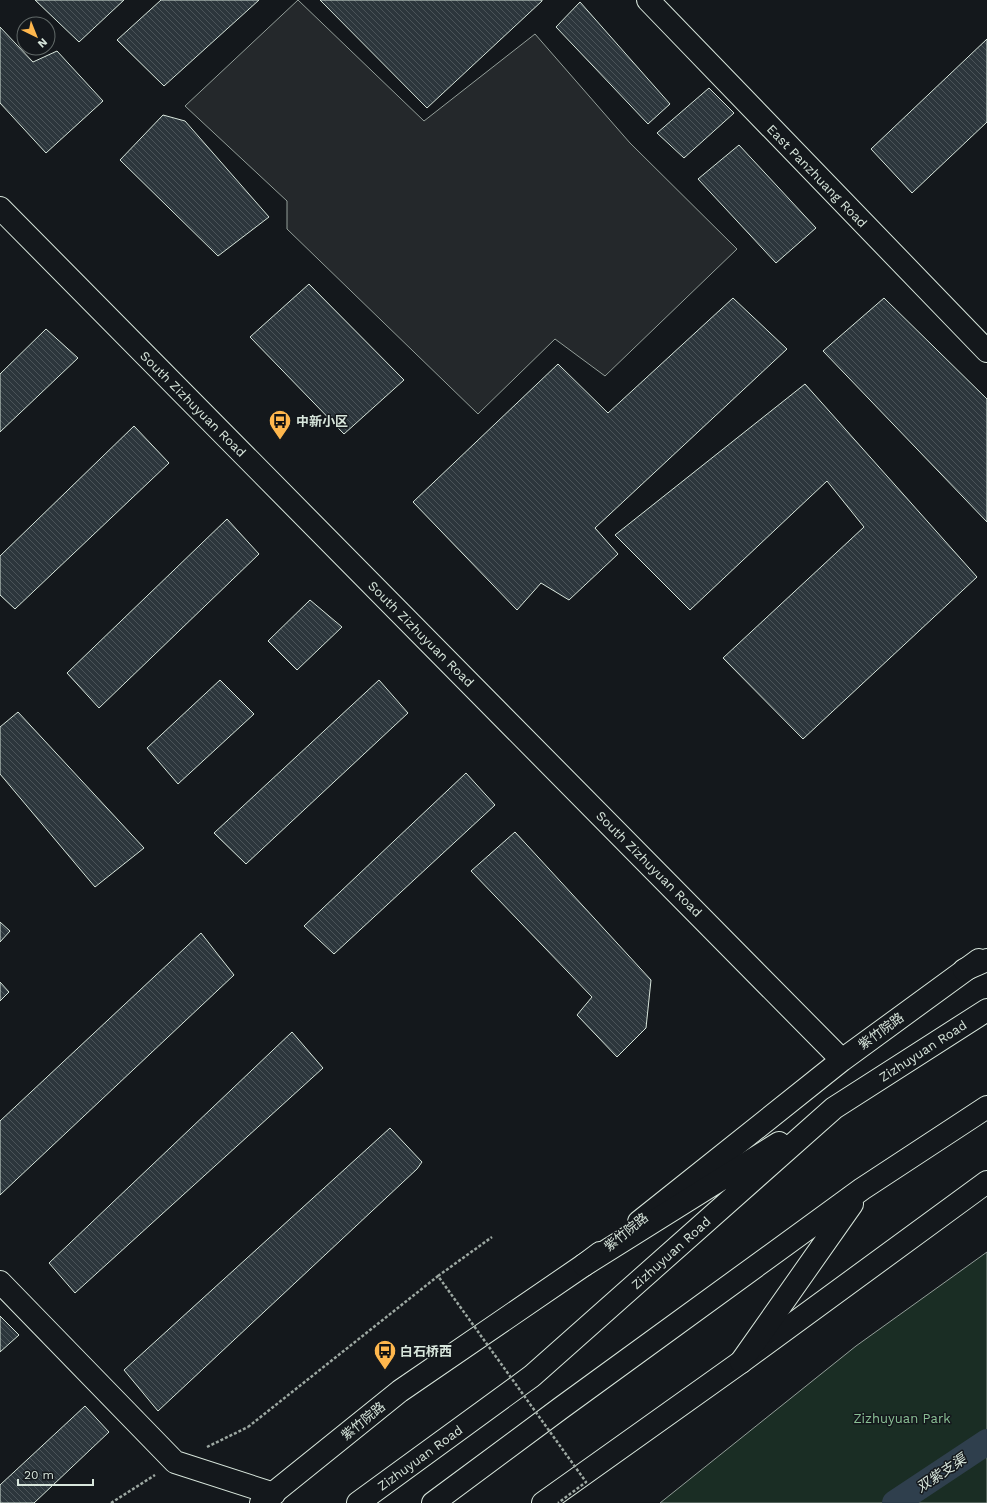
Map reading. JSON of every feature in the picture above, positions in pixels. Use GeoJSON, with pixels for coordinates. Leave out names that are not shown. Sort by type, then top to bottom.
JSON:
{"type":"FeatureCollection","features":[{"type":"Feature","properties":{"kind":"main road","name":"East Panzhuang Road"},"geometry":{"type":"LineString","coordinates":[[648,0],[987,351]]}},
{"type":"Feature","properties":{"kind":"main road","name":"South Zizhuyuan Road"},"geometry":{"type":"LineString","coordinates":[[0,208],[842,1060]]}},
{"type":"Feature","properties":{"kind":"main road","name":"紫竹院路"},"geometry":{"type":"LineString","coordinates":[[267,1499],[400,1391],[584,1265],[842,1060],[964,970],[987,955]]}},
{"type":"Feature","properties":{"kind":"main road"},"geometry":{"type":"LineString","coordinates":[[964,970],[987,960]]}},
{"type":"Feature","properties":{"kind":"main road","name":"Zizhuyuan Road"},"geometry":{"type":"LineString","coordinates":[[358,1503],[532,1376],[834,1108],[987,1010]]}},
{"type":"Feature","properties":{"kind":"main road"},"geometry":{"type":"LineString","coordinates":[[433,1503],[567,1403],[862,1189],[987,1106]]}},
{"type":"Feature","properties":{"kind":"main road"},"geometry":{"type":"LineString","coordinates":[[584,1265],[834,1108]]}},
{"type":"Feature","properties":{"kind":"main road"},"geometry":{"type":"LineString","coordinates":[[543,1503],[741,1362],[987,1182]]}},
{"type":"Feature","properties":{"kind":"main road"},"geometry":{"type":"LineString","coordinates":[[741,1362],[862,1189]]}},
{"type":"Feature","properties":{"kind":"main road"},"geometry":{"type":"LineString","coordinates":[[0,1282],[176,1462],[267,1499]]}},
{"type":"Feature","properties":{"kind":"path"},"geometry":{"type":"LineString","coordinates":[[248,1428],[438,1276],[492,1237]]}},
{"type":"Feature","properties":{"kind":"path"},"geometry":{"type":"LineString","coordinates":[[438,1276],[586,1482],[558,1503]]}},
{"type":"Feature","properties":{"kind":"green space","name":"Zizhuyuan Park"},"geometry":{"type":"Polygon","coordinates":[[[987,1252],[987,1503],[660,1503],[856,1346],[987,1252]]]}},
{"type":"Feature","properties":{"kind":"shaded area"},"geometry":{"type":"Polygon","coordinates":[[[298,0],[424,121],[535,34],[630,143],[737,249],[605,376],[555,339],[478,414],[287,229],[287,201],[185,106],[298,0]]]}},
{"type":"Feature","properties":{"kind":"building"},"geometry":{"type":"Polygon","coordinates":[[[35,0],[124,0],[79,42],[56,20],[56,16],[52,16],[35,0]]]}},
{"type":"Feature","properties":{"kind":"building"},"geometry":{"type":"Polygon","coordinates":[[[161,0],[259,0],[164,86],[117,40],[161,0]]]}},
{"type":"Feature","properties":{"kind":"building"},"geometry":{"type":"Polygon","coordinates":[[[320,0],[542,0],[542,1],[427,108],[320,0]]]}},
{"type":"Feature","properties":{"kind":"building"},"geometry":{"type":"Polygon","coordinates":[[[580,2],[670,104],[648,124],[556,27],[580,2]]]}},
{"type":"Feature","properties":{"kind":"building"},"geometry":{"type":"Polygon","coordinates":[[[0,27],[16,44],[16,56],[27,56],[33,62],[46,56],[56,56],[57,51],[103,101],[46,153],[0,103],[0,27]]]}},
{"type":"Feature","properties":{"kind":"building"},"geometry":{"type":"Polygon","coordinates":[[[987,39],[987,122],[912,193],[871,149],[987,39]]]}},
{"type":"Feature","properties":{"kind":"building"},"geometry":{"type":"Polygon","coordinates":[[[709,88],[734,113],[684,158],[657,133],[709,88]]]}},
{"type":"Feature","properties":{"kind":"building"},"geometry":{"type":"Polygon","coordinates":[[[163,115],[185,121],[269,217],[218,256],[120,160],[163,115]]]}},
{"type":"Feature","properties":{"kind":"building"},"geometry":{"type":"Polygon","coordinates":[[[739,145],[816,228],[776,263],[698,179],[739,145]]]}},
{"type":"Feature","properties":{"kind":"building"},"geometry":{"type":"Polygon","coordinates":[[[309,284],[404,380],[344,434],[250,337],[309,284]]]}},
{"type":"Feature","properties":{"kind":"building"},"geometry":{"type":"Polygon","coordinates":[[[733,298],[787,349],[595,528],[618,554],[569,600],[541,583],[517,610],[413,502],[558,364],[608,413],[733,298]]]}},
{"type":"Feature","properties":{"kind":"building"},"geometry":{"type":"Polygon","coordinates":[[[884,298],[987,399],[987,522],[823,351],[884,298]]]}},
{"type":"Feature","properties":{"kind":"building"},"geometry":{"type":"Polygon","coordinates":[[[46,329],[78,358],[0,432],[0,374],[46,329]]]}},
{"type":"Feature","properties":{"kind":"building"},"geometry":{"type":"Polygon","coordinates":[[[805,384],[977,577],[803,739],[723,658],[864,527],[827,481],[690,610],[615,535],[805,384]]]}},
{"type":"Feature","properties":{"kind":"building"},"geometry":{"type":"Polygon","coordinates":[[[134,426],[169,463],[15,609],[0,595],[0,556],[134,426]]]}},
{"type":"Feature","properties":{"kind":"building"},"geometry":{"type":"Polygon","coordinates":[[[227,519],[259,554],[99,708],[67,673],[227,519]]]}},
{"type":"Feature","properties":{"kind":"building"},"geometry":{"type":"Polygon","coordinates":[[[310,600],[342,627],[297,670],[268,641],[310,600]]]}},
{"type":"Feature","properties":{"kind":"building"},"geometry":{"type":"Polygon","coordinates":[[[220,680],[254,714],[178,784],[147,748],[220,680]]]}},
{"type":"Feature","properties":{"kind":"building"},"geometry":{"type":"Polygon","coordinates":[[[379,680],[408,713],[246,864],[214,833],[379,680]]]}},
{"type":"Feature","properties":{"kind":"building"},"geometry":{"type":"Polygon","coordinates":[[[18,712],[144,848],[95,887],[0,774],[0,727],[18,712]]]}},
{"type":"Feature","properties":{"kind":"building"},"geometry":{"type":"Polygon","coordinates":[[[466,773],[495,805],[334,954],[304,926],[466,773]]]}},
{"type":"Feature","properties":{"kind":"building"},"geometry":{"type":"Polygon","coordinates":[[[515,832],[651,980],[646,1028],[617,1057],[577,1015],[592,997],[471,871],[515,832]]]}},
{"type":"Feature","properties":{"kind":"building"},"geometry":{"type":"Polygon","coordinates":[[[0,922],[10,931],[0,942],[0,922]]]}},
{"type":"Feature","properties":{"kind":"building"},"geometry":{"type":"Polygon","coordinates":[[[201,933],[234,975],[0,1195],[0,1121],[201,933]]]}},
{"type":"Feature","properties":{"kind":"building"},"geometry":{"type":"Polygon","coordinates":[[[0,982],[9,992],[0,1001],[0,982]]]}},
{"type":"Feature","properties":{"kind":"building"},"geometry":{"type":"Polygon","coordinates":[[[292,1032],[323,1068],[75,1293],[49,1263],[292,1032]]]}},
{"type":"Feature","properties":{"kind":"building"},"geometry":{"type":"Polygon","coordinates":[[[390,1128],[422,1162],[417,1169],[158,1411],[124,1370],[390,1128]]]}},
{"type":"Feature","properties":{"kind":"building"},"geometry":{"type":"Polygon","coordinates":[[[0,1316],[19,1335],[0,1352],[0,1316]]]}},
{"type":"Feature","properties":{"kind":"building"},"geometry":{"type":"Polygon","coordinates":[[[85,1406],[109,1432],[34,1503],[0,1503],[0,1485],[85,1406]]]}},
{"type":"Feature","properties":{"kind":"waterway","name":"双紫支渠"},"geometry":{"type":"LineString","coordinates":[[895,1503],[987,1442]]}},
{"type":"Feature","properties":{"kind":"place","name":"中新小区"},"geometry":{"type":"Point","coordinates":[280,440]}},
{"type":"Feature","properties":{"kind":"place","name":"白石桥西"},"geometry":{"type":"Point","coordinates":[385,1370]}}]}
